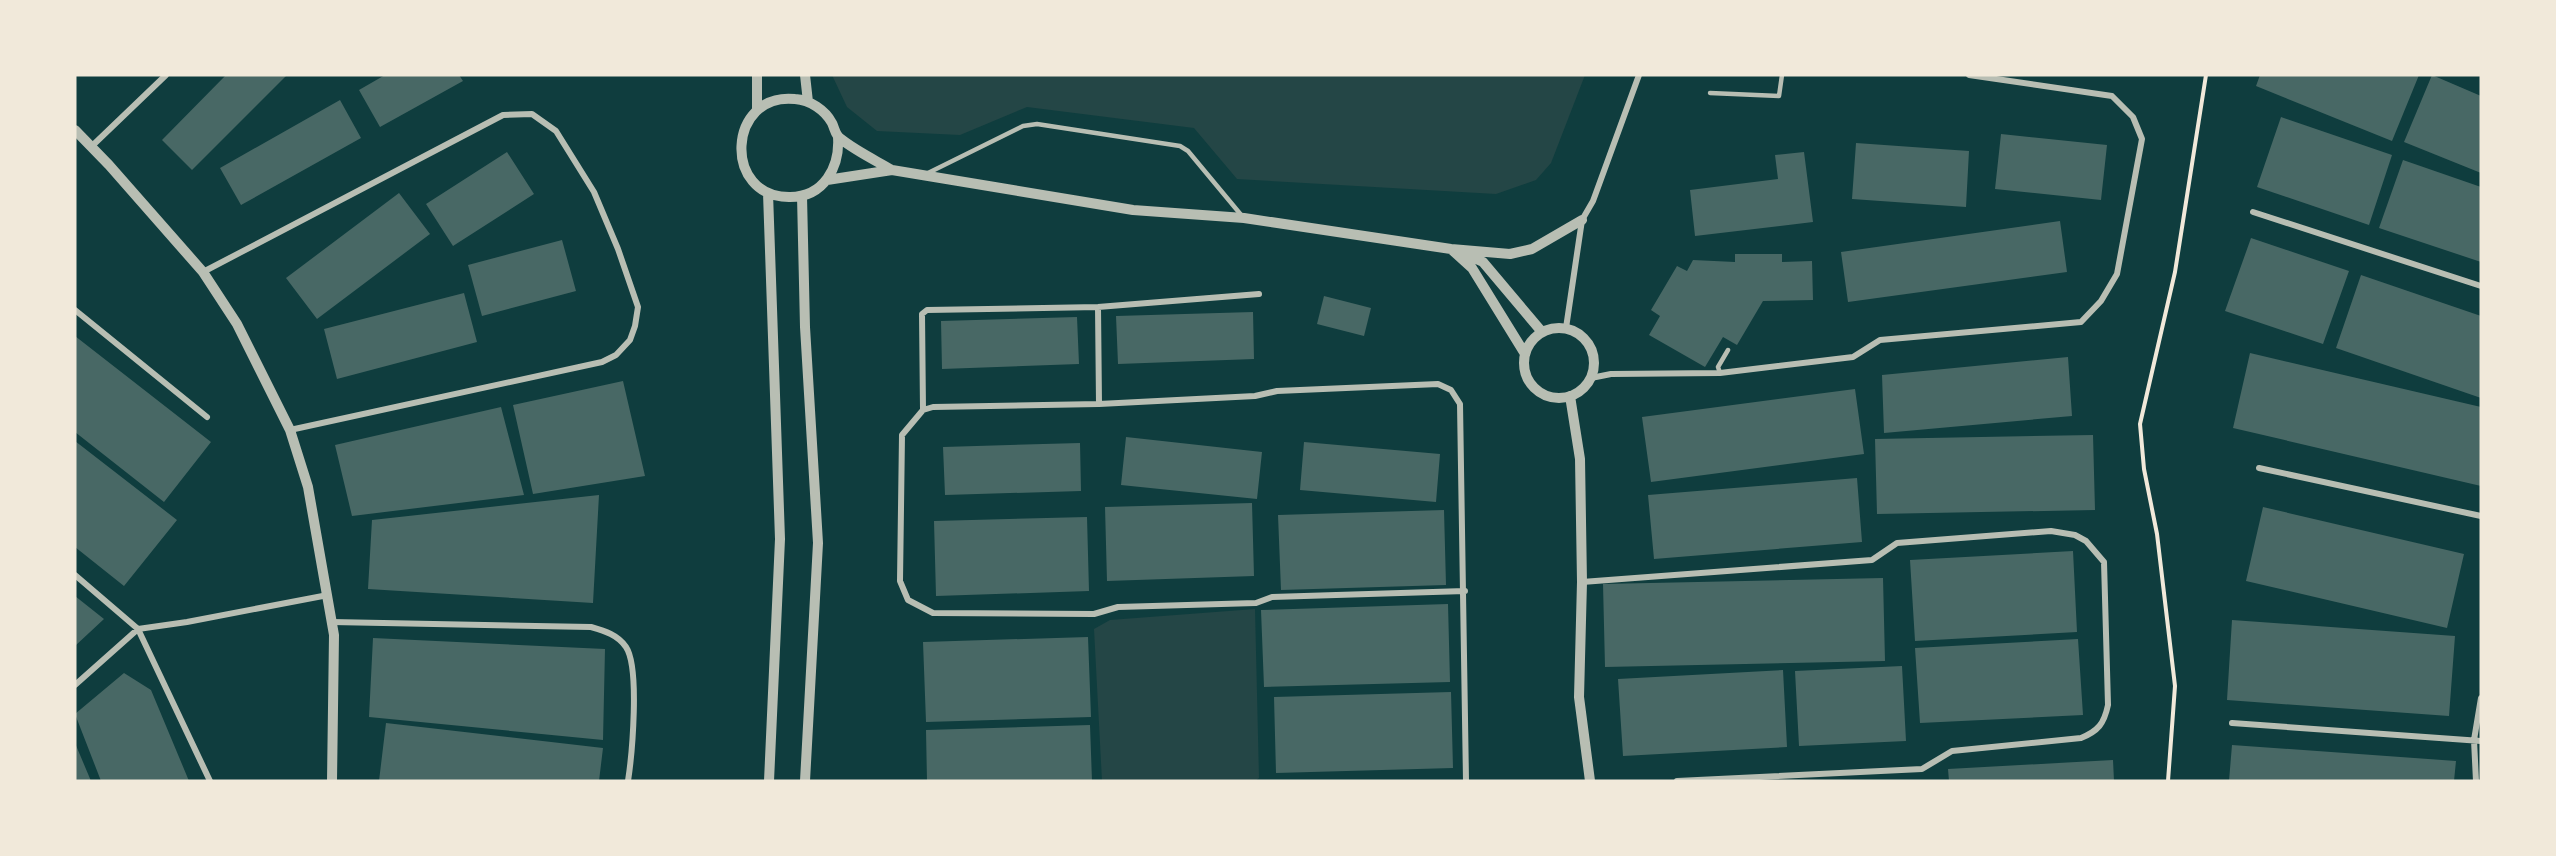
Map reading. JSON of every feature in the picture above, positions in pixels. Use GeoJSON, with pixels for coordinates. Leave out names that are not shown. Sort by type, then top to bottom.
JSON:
{"type":"FeatureCollection","features":[{"type":"Feature","properties":{"kind":"street"},"geometry":{"type":"LineString","coordinates":[[92,146],[166,75]]}},
{"type":"Feature","properties":{"kind":"street"},"geometry":{"type":"LineString","coordinates":[[757,75],[757,110]]}},
{"type":"Feature","properties":{"kind":"street"},"geometry":{"type":"LineString","coordinates":[[805,75],[808,102]]}},
{"type":"Feature","properties":{"kind":"street"},"geometry":{"type":"LineString","coordinates":[[1566,328],[1582,220],[1593,201],[1639,75]]}},
{"type":"Feature","properties":{"kind":"street"},"geometry":{"type":"LineString","coordinates":[[1591,378],[1611,374],[1720,373],[1853,357],[1880,340],[2081,322],[2101,301],[2117,274],[2142,139],[2133,117],[2112,96],[1969,75]]}},
{"type":"Feature","properties":{"kind":"street"},"geometry":{"type":"LineString","coordinates":[[782,99],[808,102],[822,110],[832,123],[838,137],[839,153],[835,168],[816,190],[802,196],[779,196],[768,193],[750,177],[740,154],[741,138],[747,123],[757,110],[782,99]]}},
{"type":"Feature","properties":{"kind":"street"},"geometry":{"type":"LineString","coordinates":[[203,272],[503,115],[532,114],[556,130],[594,192],[618,249],[638,307],[630,340],[616,355],[602,362],[290,430]]}},
{"type":"Feature","properties":{"kind":"street"},"geometry":{"type":"LineString","coordinates":[[75,130],[92,146],[203,272],[237,324],[290,430],[308,487],[329,595],[332,622],[332,781]]}},
{"type":"Feature","properties":{"kind":"street"},"geometry":{"type":"LineString","coordinates":[[838,137],[892,170]]}},
{"type":"Feature","properties":{"kind":"street"},"geometry":{"type":"LineString","coordinates":[[827,180],[892,170],[1133,210],[1244,218],[1451,249],[1510,254],[1532,249],[1582,220]]}},
{"type":"Feature","properties":{"kind":"street"},"geometry":{"type":"LineString","coordinates":[[768,193],[780,539],[769,781]]}},
{"type":"Feature","properties":{"kind":"street"},"geometry":{"type":"LineString","coordinates":[[802,196],[805,327],[818,543],[805,781]]}},
{"type":"Feature","properties":{"kind":"street"},"geometry":{"type":"LineString","coordinates":[[2253,212],[2481,286]]}},
{"type":"Feature","properties":{"kind":"street"},"geometry":{"type":"LineString","coordinates":[[1451,249],[1483,262],[1542,332]]}},
{"type":"Feature","properties":{"kind":"street"},"geometry":{"type":"LineString","coordinates":[[1451,249],[1472,268],[1525,354]]}},
{"type":"Feature","properties":{"kind":"street"},"geometry":{"type":"LineString","coordinates":[[923,410],[924,311],[1098,308],[1259,294]]}},
{"type":"Feature","properties":{"kind":"street"},"geometry":{"type":"LineString","coordinates":[[1098,308],[1100,404]]}},
{"type":"Feature","properties":{"kind":"street"},"geometry":{"type":"LineString","coordinates":[[75,310],[207,417]]}},
{"type":"Feature","properties":{"kind":"street"},"geometry":{"type":"LineString","coordinates":[[1566,328],[1585,339],[1591,348],[1595,358],[1591,378],[1579,393],[1570,396],[1548,396],[1531,384],[1524,364],[1525,354],[1534,338],[1542,332],[1566,328]]}},
{"type":"Feature","properties":{"kind":"street"},"geometry":{"type":"LineString","coordinates":[[1465,591],[1272,597],[1256,603],[1118,607],[1094,614],[933,613],[908,600],[900,581],[902,435],[923,410],[933,407],[1100,404],[1255,396],[1277,391],[1438,384],[1451,390],[1460,404],[1465,591],[1466,781]]}},
{"type":"Feature","properties":{"kind":"street"},"geometry":{"type":"LineString","coordinates":[[1570,396],[1580,459],[1582,582],[1580,697],[1590,781]]}},
{"type":"Feature","properties":{"kind":"street"},"geometry":{"type":"LineString","coordinates":[[2259,468],[2481,516]]}},
{"type":"Feature","properties":{"kind":"street"},"geometry":{"type":"LineString","coordinates":[[1582,582],[1872,560],[1897,543],[2051,531],[2075,535],[2086,541],[2104,562],[2108,705],[2101,727],[2092,734],[2081,738],[1952,751],[1922,769],[1677,781]]}},
{"type":"Feature","properties":{"kind":"street"},"geometry":{"type":"LineString","coordinates":[[75,575],[138,629],[210,781]]}},
{"type":"Feature","properties":{"kind":"street"},"geometry":{"type":"LineString","coordinates":[[75,685],[138,629],[329,595]]}},
{"type":"Feature","properties":{"kind":"street"},"geometry":{"type":"LineString","coordinates":[[332,622],[591,627],[606,631],[620,640],[632,661],[633,744],[628,781]]}},
{"type":"Feature","properties":{"kind":"street"},"geometry":{"type":"LineString","coordinates":[[2476,781],[2481,698]]}},
{"type":"Feature","properties":{"kind":"street"},"geometry":{"type":"LineString","coordinates":[[2232,723],[2477,740]]}},
{"type":"Feature","properties":{"kind":"lane"},"geometry":{"type":"LineString","coordinates":[[1710,93],[1779,96],[1782,75]]}},
{"type":"Feature","properties":{"kind":"lane"},"geometry":{"type":"LineString","coordinates":[[924,175],[1023,126],[1037,124],[1179,146],[1191,154],[1244,218]]}},
{"type":"Feature","properties":{"kind":"lane"},"geometry":{"type":"LineString","coordinates":[[1720,373],[1718,367],[1728,350]]}},
{"type":"Feature","properties":{"kind":"path"},"geometry":{"type":"LineString","coordinates":[[2168,781],[2175,686],[2157,534],[2144,469],[2140,424],[2175,272],[2206,75]]}},
{"type":"Feature","properties":{"kind":"shaded area"},"geometry":{"type":"Polygon","coordinates":[[[832,75],[1585,75],[1551,163],[1536,180],[1496,194],[1237,179],[1194,128],[1027,107],[960,135],[877,131],[847,107],[832,75]]]}},
{"type":"Feature","properties":{"kind":"shaded area"},"geometry":{"type":"Polygon","coordinates":[[[1255,609],[1259,778],[1255,781],[1102,781],[1094,629],[1110,620],[1255,609]]]}},
{"type":"Feature","properties":{"kind":"building"},"geometry":{"type":"Polygon","coordinates":[[[226,75],[287,75],[192,170],[162,140],[226,75]]]}},
{"type":"Feature","properties":{"kind":"building"},"geometry":{"type":"Polygon","coordinates":[[[385,75],[459,75],[463,81],[380,127],[359,90],[385,75]]]}},
{"type":"Feature","properties":{"kind":"building"},"geometry":{"type":"Polygon","coordinates":[[[2260,75],[2419,75],[2392,141],[2256,86],[2260,75]]]}},
{"type":"Feature","properties":{"kind":"building"},"geometry":{"type":"Polygon","coordinates":[[[2432,75],[2481,96],[2481,173],[2404,142],[2432,75]]]}},
{"type":"Feature","properties":{"kind":"building"},"geometry":{"type":"Polygon","coordinates":[[[340,100],[361,138],[241,205],[220,168],[340,100]]]}},
{"type":"Feature","properties":{"kind":"building"},"geometry":{"type":"Polygon","coordinates":[[[2281,117],[2392,155],[2369,225],[2257,187],[2281,117]]]}},
{"type":"Feature","properties":{"kind":"building"},"geometry":{"type":"Polygon","coordinates":[[[2001,134],[2107,145],[2101,200],[1995,189],[2001,134]]]}},
{"type":"Feature","properties":{"kind":"building"},"geometry":{"type":"Polygon","coordinates":[[[1856,143],[1969,151],[1966,207],[1852,199],[1856,143]]]}},
{"type":"Feature","properties":{"kind":"building"},"geometry":{"type":"Polygon","coordinates":[[[507,152],[534,194],[453,246],[426,204],[507,152]]]}},
{"type":"Feature","properties":{"kind":"building"},"geometry":{"type":"Polygon","coordinates":[[[1804,152],[1813,222],[1695,236],[1690,190],[1778,179],[1775,155],[1804,152]]]}},
{"type":"Feature","properties":{"kind":"building"},"geometry":{"type":"Polygon","coordinates":[[[2403,160],[2481,187],[2481,262],[2379,228],[2403,160]]]}},
{"type":"Feature","properties":{"kind":"building"},"geometry":{"type":"Polygon","coordinates":[[[399,193],[430,234],[317,319],[286,278],[399,193]]]}},
{"type":"Feature","properties":{"kind":"building"},"geometry":{"type":"Polygon","coordinates":[[[2060,221],[2067,272],[1848,302],[1841,252],[2060,221]]]}},
{"type":"Feature","properties":{"kind":"building"},"geometry":{"type":"Polygon","coordinates":[[[2251,238],[2349,271],[2323,344],[2225,311],[2251,238]]]}},
{"type":"Feature","properties":{"kind":"building"},"geometry":{"type":"Polygon","coordinates":[[[562,240],[576,291],[482,316],[468,265],[562,240]]]}},
{"type":"Feature","properties":{"kind":"building"},"geometry":{"type":"Polygon","coordinates":[[[1735,254],[1782,254],[1782,262],[1812,261],[1813,300],[1763,301],[1737,345],[1723,337],[1705,367],[1649,335],[1660,316],[1651,310],[1677,266],[1687,271],[1693,260],[1735,262],[1735,254]]]}},
{"type":"Feature","properties":{"kind":"building"},"geometry":{"type":"Polygon","coordinates":[[[2361,275],[2481,316],[2481,398],[2336,348],[2361,275]]]}},
{"type":"Feature","properties":{"kind":"building"},"geometry":{"type":"Polygon","coordinates":[[[464,293],[477,342],[337,379],[324,329],[464,293]]]}},
{"type":"Feature","properties":{"kind":"building"},"geometry":{"type":"Polygon","coordinates":[[[1324,296],[1371,308],[1364,336],[1317,324],[1324,296]]]}},
{"type":"Feature","properties":{"kind":"building"},"geometry":{"type":"Polygon","coordinates":[[[1253,312],[1254,359],[1118,364],[1116,316],[1253,312]]]}},
{"type":"Feature","properties":{"kind":"building"},"geometry":{"type":"Polygon","coordinates":[[[1077,317],[1079,364],[942,369],[941,321],[1077,317]]]}},
{"type":"Feature","properties":{"kind":"building"},"geometry":{"type":"Polygon","coordinates":[[[75,336],[211,442],[164,502],[75,432],[75,336]]]}},
{"type":"Feature","properties":{"kind":"building"},"geometry":{"type":"Polygon","coordinates":[[[2250,353],[2481,407],[2481,486],[2233,428],[2250,353]]]}},
{"type":"Feature","properties":{"kind":"building"},"geometry":{"type":"Polygon","coordinates":[[[2068,357],[2072,416],[1884,433],[1882,375],[2068,357]]]}},
{"type":"Feature","properties":{"kind":"building"},"geometry":{"type":"Polygon","coordinates":[[[623,381],[645,476],[533,494],[513,405],[623,381]]]}},
{"type":"Feature","properties":{"kind":"building"},"geometry":{"type":"Polygon","coordinates":[[[1855,389],[1864,454],[1651,482],[1642,417],[1855,389]]]}},
{"type":"Feature","properties":{"kind":"building"},"geometry":{"type":"Polygon","coordinates":[[[501,407],[524,495],[352,516],[335,445],[501,407]]]}},
{"type":"Feature","properties":{"kind":"building"},"geometry":{"type":"Polygon","coordinates":[[[2093,435],[2095,510],[1877,514],[1875,439],[2093,435]]]}},
{"type":"Feature","properties":{"kind":"building"},"geometry":{"type":"Polygon","coordinates":[[[1126,437],[1262,452],[1257,499],[1121,485],[1126,437]]]}},
{"type":"Feature","properties":{"kind":"building"},"geometry":{"type":"Polygon","coordinates":[[[75,441],[177,520],[124,586],[75,547],[75,441]]]}},
{"type":"Feature","properties":{"kind":"building"},"geometry":{"type":"Polygon","coordinates":[[[1304,442],[1440,454],[1436,502],[1300,490],[1304,442]]]}},
{"type":"Feature","properties":{"kind":"building"},"geometry":{"type":"Polygon","coordinates":[[[1080,443],[1081,491],[945,495],[943,447],[1080,443]]]}},
{"type":"Feature","properties":{"kind":"building"},"geometry":{"type":"Polygon","coordinates":[[[1857,478],[1862,542],[1654,559],[1648,495],[1857,478]]]}},
{"type":"Feature","properties":{"kind":"building"},"geometry":{"type":"Polygon","coordinates":[[[599,495],[593,603],[368,589],[372,520],[599,495]]]}},
{"type":"Feature","properties":{"kind":"building"},"geometry":{"type":"Polygon","coordinates":[[[1252,503],[1254,576],[1107,581],[1105,507],[1252,503]]]}},
{"type":"Feature","properties":{"kind":"building"},"geometry":{"type":"Polygon","coordinates":[[[2263,507],[2464,554],[2447,628],[2246,581],[2263,507]]]}},
{"type":"Feature","properties":{"kind":"building"},"geometry":{"type":"Polygon","coordinates":[[[1444,510],[1446,585],[1281,590],[1278,515],[1444,510]]]}},
{"type":"Feature","properties":{"kind":"building"},"geometry":{"type":"Polygon","coordinates":[[[1087,517],[1089,591],[936,596],[934,521],[1087,517]]]}},
{"type":"Feature","properties":{"kind":"building"},"geometry":{"type":"Polygon","coordinates":[[[2073,551],[2077,632],[1915,641],[1910,560],[2073,551]]]}},
{"type":"Feature","properties":{"kind":"building"},"geometry":{"type":"Polygon","coordinates":[[[1883,578],[1885,661],[1605,667],[1603,584],[1883,578]]]}},
{"type":"Feature","properties":{"kind":"building"},"geometry":{"type":"Polygon","coordinates":[[[75,596],[104,619],[75,646],[75,596]]]}},
{"type":"Feature","properties":{"kind":"building"},"geometry":{"type":"Polygon","coordinates":[[[1448,604],[1450,682],[1264,687],[1261,610],[1448,604]]]}},
{"type":"Feature","properties":{"kind":"building"},"geometry":{"type":"Polygon","coordinates":[[[2232,620],[2455,636],[2449,716],[2227,700],[2232,620]]]}},
{"type":"Feature","properties":{"kind":"building"},"geometry":{"type":"Polygon","coordinates":[[[1088,637],[1091,717],[926,722],[923,642],[1088,637]]]}},
{"type":"Feature","properties":{"kind":"building"},"geometry":{"type":"Polygon","coordinates":[[[373,638],[605,649],[603,740],[369,717],[373,638]]]}},
{"type":"Feature","properties":{"kind":"building"},"geometry":{"type":"Polygon","coordinates":[[[2078,639],[2083,715],[1920,723],[1915,648],[2078,639]]]}},
{"type":"Feature","properties":{"kind":"building"},"geometry":{"type":"Polygon","coordinates":[[[1902,666],[1906,741],[1799,746],[1795,671],[1902,666]]]}},
{"type":"Feature","properties":{"kind":"building"},"geometry":{"type":"Polygon","coordinates":[[[1783,670],[1787,747],[1623,756],[1618,679],[1783,670]]]}},
{"type":"Feature","properties":{"kind":"building"},"geometry":{"type":"Polygon","coordinates":[[[124,673],[151,690],[189,781],[101,781],[75,714],[124,673]]]}},
{"type":"Feature","properties":{"kind":"building"},"geometry":{"type":"Polygon","coordinates":[[[1451,692],[1453,768],[1276,773],[1274,697],[1451,692]]]}},
{"type":"Feature","properties":{"kind":"building"},"geometry":{"type":"Polygon","coordinates":[[[386,723],[603,748],[599,781],[379,781],[386,723]]]}},
{"type":"Feature","properties":{"kind":"building"},"geometry":{"type":"Polygon","coordinates":[[[1090,725],[1092,781],[927,781],[926,730],[1090,725]]]}},
{"type":"Feature","properties":{"kind":"building"},"geometry":{"type":"Polygon","coordinates":[[[75,743],[91,781],[75,781],[75,743]]]}},
{"type":"Feature","properties":{"kind":"building"},"geometry":{"type":"Polygon","coordinates":[[[2232,745],[2456,761],[2454,781],[2229,781],[2232,745]]]}},
{"type":"Feature","properties":{"kind":"building"},"geometry":{"type":"Polygon","coordinates":[[[2113,760],[2114,781],[1949,781],[1948,769],[2113,760]]]}}]}
